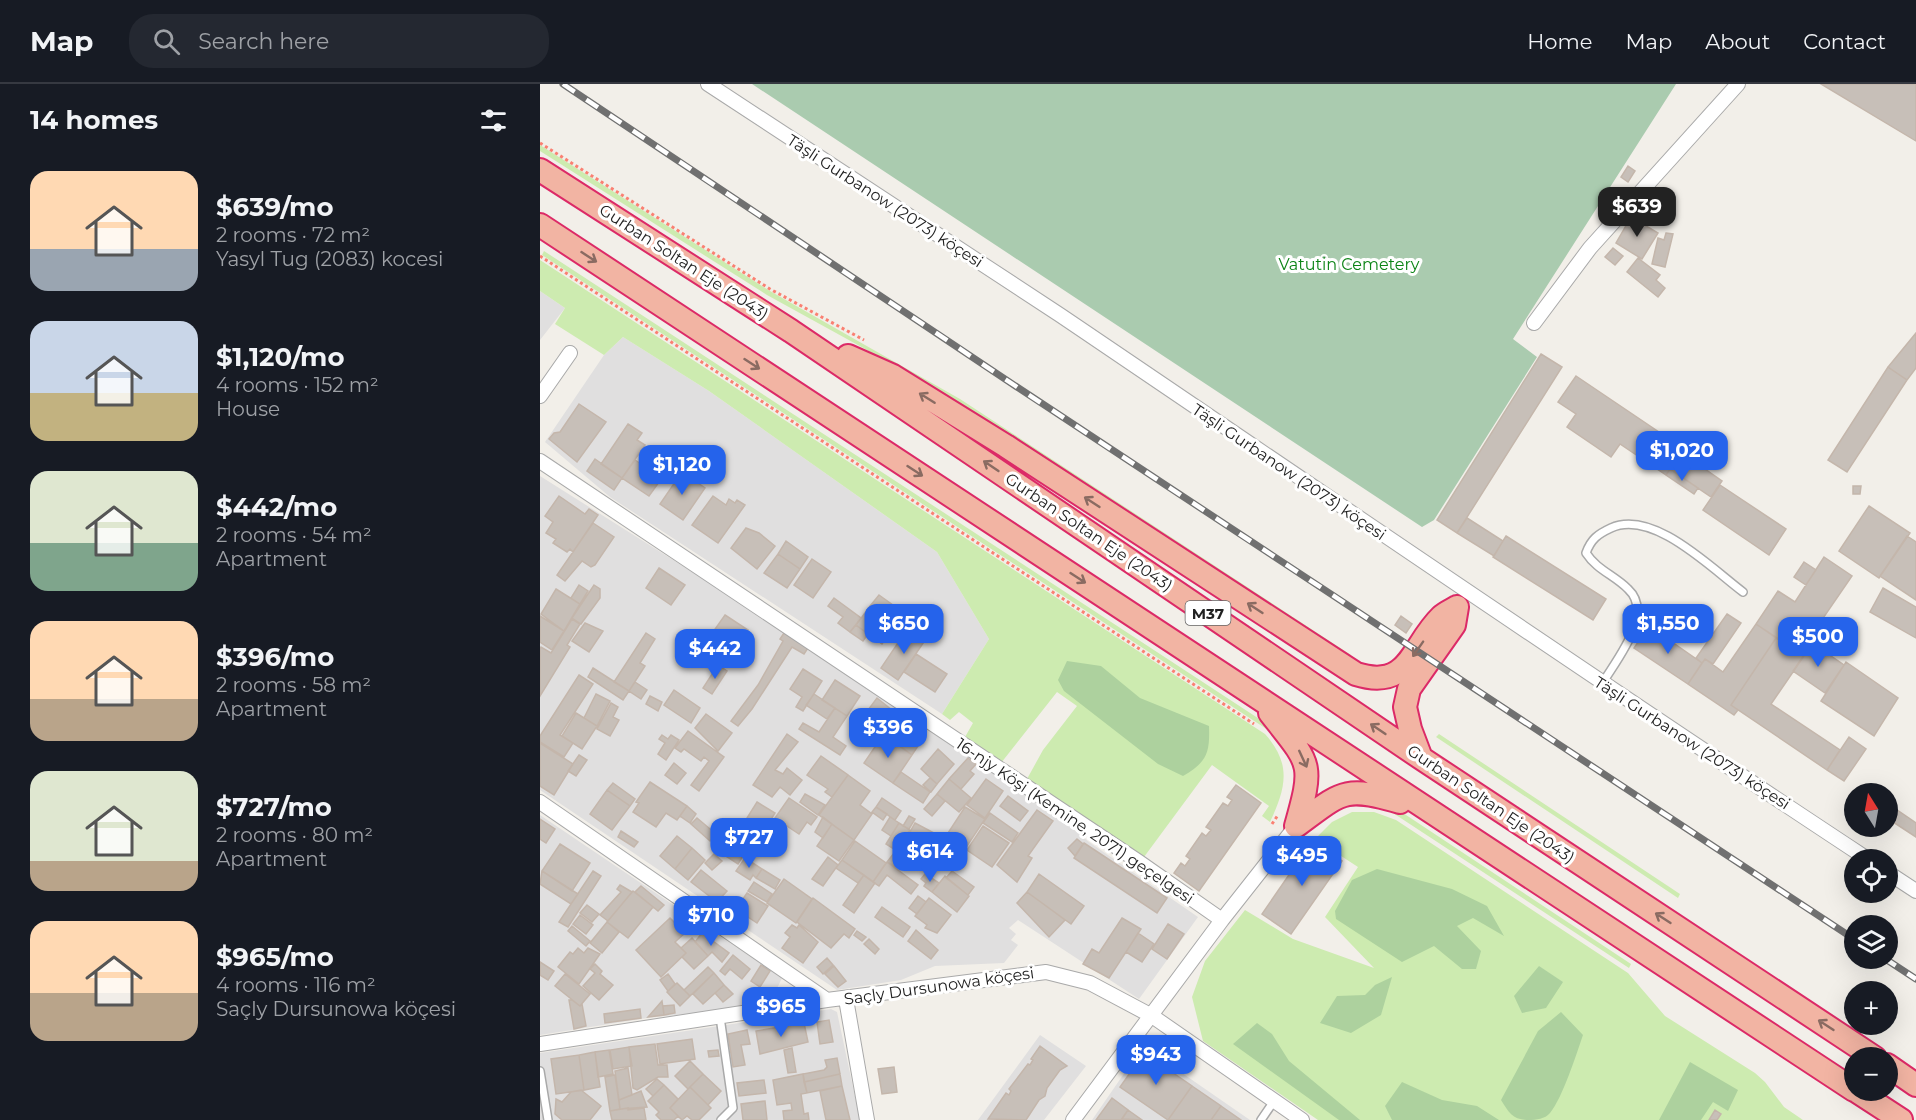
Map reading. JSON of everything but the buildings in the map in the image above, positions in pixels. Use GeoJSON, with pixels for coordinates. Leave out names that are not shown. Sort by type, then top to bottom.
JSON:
{"type":"FeatureCollection","features":[{"type":"Feature","properties":{"kind":"highway","name":"Gurban Soltan Eje (2043)"},"geometry":{"type":"LineString","coordinates":[[540,170],[791,331],[1421,758],[1858,1047]]}},
{"type":"Feature","properties":{"kind":"highway","name":"M37"},"geometry":{"type":"LineString","coordinates":[[540,225],[1256,696],[1421,809],[1844,1083]]}},
{"type":"Feature","properties":{"kind":"highway"},"geometry":{"type":"LineString","coordinates":[[791,331],[903,382],[1356,674],[1370,678],[1395,675],[1407,664],[1441,616],[1462,599]]}},
{"type":"Feature","properties":{"kind":"highway"},"geometry":{"type":"LineString","coordinates":[[1421,758],[1410,729],[1405,707],[1409,688],[1454,625],[1462,599]]}},
{"type":"Feature","properties":{"kind":"highway"},"geometry":{"type":"LineString","coordinates":[[1256,696],[1298,748],[1307,765],[1308,784],[1296,826]]}},
{"type":"Feature","properties":{"kind":"highway"},"geometry":{"type":"LineString","coordinates":[[1296,826],[1333,799],[1349,793],[1367,792],[1421,809]]}},
{"type":"Feature","properties":{"kind":"highway"},"geometry":{"type":"LineString","coordinates":[[1898,1073],[1916,1085]]}},
{"type":"Feature","properties":{"kind":"highway","name":"M37"},"geometry":{"type":"LineString","coordinates":[[1872,1101],[1899,1119]]}},
{"type":"Feature","properties":{"kind":"street","name":"Täşli Gurbanow (2073) köçesi"},"geometry":{"type":"LineString","coordinates":[[708,84],[1057,314],[1391,542],[1462,599],[1602,684],[1852,849]]}},
{"type":"Feature","properties":{"kind":"street"},"geometry":{"type":"LineString","coordinates":[[1534,322],[1590,248],[1738,84]]}},
{"type":"Feature","properties":{"kind":"street"},"geometry":{"type":"LineString","coordinates":[[540,396],[570,352]]}},
{"type":"Feature","properties":{"kind":"street","name":"16-njy Köşi (Kemine, 2071) geçelgesi"},"geometry":{"type":"LineString","coordinates":[[540,461],[1222,920]]}},
{"type":"Feature","properties":{"kind":"street"},"geometry":{"type":"LineString","coordinates":[[540,802],[827,1000]]}},
{"type":"Feature","properties":{"kind":"street"},"geometry":{"type":"LineString","coordinates":[[1073,1120],[1222,920],[1296,826]]}},
{"type":"Feature","properties":{"kind":"street"},"geometry":{"type":"LineString","coordinates":[[1898,879],[1916,891]]}},
{"type":"Feature","properties":{"kind":"street","name":"Saçly Dursunowa köçesi"},"geometry":{"type":"LineString","coordinates":[[540,1044],[827,1000],[1047,972],[1090,983],[1152,1016],[1302,1120]]}},
{"type":"Feature","properties":{"kind":"street"},"geometry":{"type":"LineString","coordinates":[[846,999],[867,1120]]}},
{"type":"Feature","properties":{"kind":"lane"},"geometry":{"type":"LineString","coordinates":[[1602,684],[1637,624],[1638,608],[1630,590],[1593,564],[1586,553],[1590,541],[1603,532],[1617,525],[1635,522],[1658,529],[1743,592]]}},
{"type":"Feature","properties":{"kind":"lane"},"geometry":{"type":"LineString","coordinates":[[720,1017],[733,1108],[721,1120]]}},
{"type":"Feature","properties":{"kind":"lane"},"geometry":{"type":"LineString","coordinates":[[540,1071],[548,1120]]}},
{"type":"Feature","properties":{"kind":"lane"},"geometry":{"type":"LineString","coordinates":[[1261,1120],[1274,1101]]}},
{"type":"Feature","properties":{"kind":"path"},"geometry":{"type":"LineString","coordinates":[[540,256],[1257,726]]}},
{"type":"Feature","properties":{"kind":"path"},"geometry":{"type":"LineString","coordinates":[[1272,824],[1282,805]]}},
{"type":"Feature","properties":{"kind":"shaded area"},"geometry":{"type":"Polygon","coordinates":[[[540,291],[565,308],[540,340],[540,291]]]}},
{"type":"Feature","properties":{"kind":"shaded area"},"geometry":{"type":"Polygon","coordinates":[[[623,337],[709,391],[937,552],[989,639],[942,714],[610,497],[545,442],[604,355],[623,337]]]}},
{"type":"Feature","properties":{"kind":"shaded area"},"geometry":{"type":"Polygon","coordinates":[[[540,476],[786,631],[881,694],[1051,811],[1089,842],[1198,917],[1139,999],[1018,920],[1009,928],[1016,934],[1011,940],[1018,945],[1004,963],[935,966],[901,980],[837,990],[540,790],[540,476]]]}},
{"type":"Feature","properties":{"kind":"shaded area"},"geometry":{"type":"Polygon","coordinates":[[[540,815],[782,978],[769,1005],[647,1018],[540,1035],[540,815]]]}},
{"type":"Feature","properties":{"kind":"shaded area"},"geometry":{"type":"Polygon","coordinates":[[[831,1009],[837,1012],[860,1120],[540,1120],[540,1053],[831,1009]]]}},
{"type":"Feature","properties":{"kind":"shaded area"},"geometry":{"type":"Polygon","coordinates":[[[1040,1035],[1086,1066],[1044,1120],[978,1120],[1040,1035]]]}},
{"type":"Feature","properties":{"kind":"shaded area"},"geometry":{"type":"Polygon","coordinates":[[[1143,1046],[1250,1120],[1092,1120],[1143,1046]]]}},
{"type":"Feature","properties":{"kind":"green space","name":"Vatutin Cemetery"},"geometry":{"type":"Polygon","coordinates":[[[752,84],[1676,84],[1513,339],[1537,357],[1434,520],[1422,527],[752,84]]]}},
{"type":"Feature","properties":{"kind":"green space"},"geometry":{"type":"Polygon","coordinates":[[[540,145],[770,291],[960,399],[1351,655],[1349,657],[896,366],[767,295],[540,151],[540,145]]]}},
{"type":"Feature","properties":{"kind":"green space"},"geometry":{"type":"Polygon","coordinates":[[[544,251],[1270,726],[1268,730],[542,255],[544,251]]]}},
{"type":"Feature","properties":{"kind":"green space"},"geometry":{"type":"Polygon","coordinates":[[[540,260],[1265,734],[1279,756],[1284,776],[1280,798],[1270,822],[1262,816],[1269,806],[1212,765],[1144,857],[1027,779],[1043,750],[1077,706],[1057,692],[1001,763],[965,737],[973,723],[959,712],[950,720],[942,714],[989,639],[937,552],[709,391],[623,337],[604,355],[555,324],[565,308],[540,291],[540,260]]]}},
{"type":"Feature","properties":{"kind":"green space"},"geometry":{"type":"Polygon","coordinates":[[[1067,661],[1101,666],[1140,698],[1209,726],[1208,750],[1202,761],[1183,776],[1158,764],[1064,691],[1058,680],[1067,661]]]}},
{"type":"Feature","properties":{"kind":"green space"},"geometry":{"type":"Polygon","coordinates":[[[1439,734],[1680,894],[1678,898],[1436,737],[1439,734]]]}},
{"type":"Feature","properties":{"kind":"green space"},"geometry":{"type":"Polygon","coordinates":[[[1395,809],[1631,964],[1629,968],[1393,813],[1395,809]]]}},
{"type":"Feature","properties":{"kind":"green space"},"geometry":{"type":"Polygon","coordinates":[[[1352,812],[1374,812],[1396,820],[1628,973],[1665,1016],[1755,1073],[1784,1107],[1803,1120],[1318,1120],[1203,1041],[1192,997],[1205,961],[1245,910],[1293,939],[1374,968],[1325,917],[1358,867],[1315,839],[1332,822],[1352,812]]]}},
{"type":"Feature","properties":{"kind":"green space"},"geometry":{"type":"Polygon","coordinates":[[[1377,869],[1452,889],[1487,906],[1504,936],[1473,918],[1457,926],[1481,951],[1476,969],[1462,969],[1434,946],[1402,962],[1336,919],[1335,911],[1352,880],[1377,869]]]}},
{"type":"Feature","properties":{"kind":"green space"},"geometry":{"type":"Polygon","coordinates":[[[1539,966],[1563,982],[1546,1008],[1522,1013],[1514,996],[1539,966]]]}},
{"type":"Feature","properties":{"kind":"green space"},"geometry":{"type":"Polygon","coordinates":[[[1392,977],[1381,1015],[1351,1033],[1320,1023],[1337,996],[1365,995],[1375,985],[1392,977]]]}},
{"type":"Feature","properties":{"kind":"green space"},"geometry":{"type":"Polygon","coordinates":[[[1561,1012],[1583,1035],[1569,1076],[1560,1097],[1548,1115],[1535,1120],[1519,1119],[1509,1112],[1501,1100],[1538,1031],[1561,1012]]]}},
{"type":"Feature","properties":{"kind":"green space"},"geometry":{"type":"Polygon","coordinates":[[[1257,1023],[1272,1034],[1289,1061],[1360,1120],[1339,1120],[1233,1044],[1257,1023]]]}},
{"type":"Feature","properties":{"kind":"green space"},"geometry":{"type":"Polygon","coordinates":[[[1690,1062],[1738,1090],[1728,1111],[1713,1102],[1701,1120],[1659,1120],[1690,1062]]]}},
{"type":"Feature","properties":{"kind":"green space"},"geometry":{"type":"Polygon","coordinates":[[[1402,1082],[1442,1100],[1477,1106],[1499,1120],[1392,1120],[1385,1106],[1402,1082]]]}},
{"type":"Feature","properties":{"kind":"railway"},"geometry":{"type":"LineString","coordinates":[[563,84],[1017,387],[1844,932]]}},
{"type":"Feature","properties":{"kind":"railway"},"geometry":{"type":"LineString","coordinates":[[1898,967],[1916,979]]}}]}
